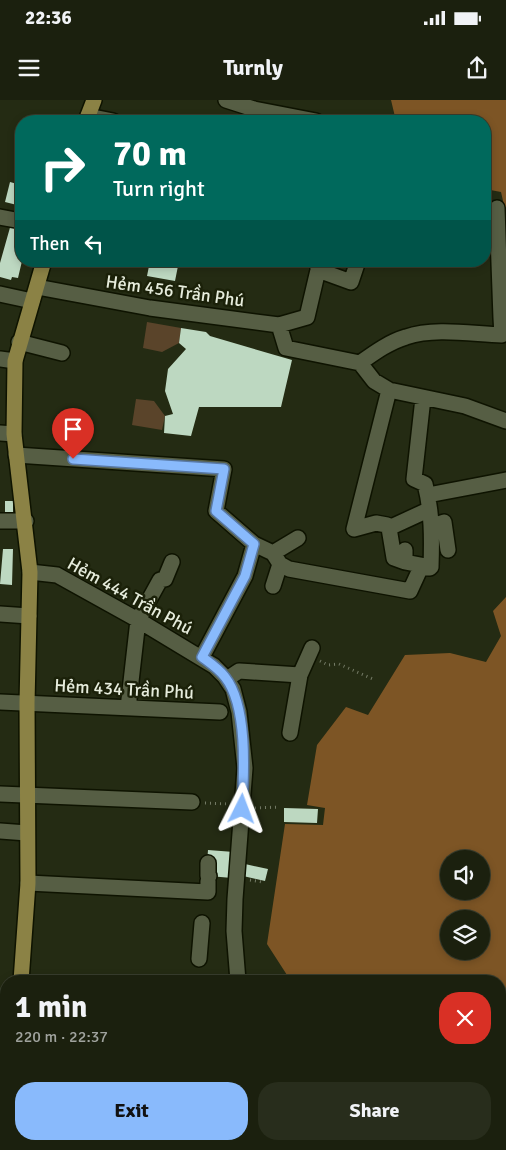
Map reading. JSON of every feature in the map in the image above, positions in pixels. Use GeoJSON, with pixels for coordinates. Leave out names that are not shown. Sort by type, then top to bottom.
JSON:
{"type":"FeatureCollection","features":[{"type":"Feature","properties":{"kind":"main road"},"geometry":{"type":"LineString","coordinates":[[88,115],[94,100]]}},
{"type":"Feature","properties":{"kind":"main road"},"geometry":{"type":"LineString","coordinates":[[22,975],[28,883],[27,703],[30,572],[26,521],[16,455],[7,434],[7,360],[19,342],[42,267]]}},
{"type":"Feature","properties":{"kind":"street"},"geometry":{"type":"LineString","coordinates":[[226,100],[254,109],[285,115]]}},
{"type":"Feature","properties":{"kind":"street"},"geometry":{"type":"LineString","coordinates":[[360,363],[397,340],[415,334],[504,335],[498,208]]}},
{"type":"Feature","properties":{"kind":"street"},"geometry":{"type":"LineString","coordinates":[[0,217],[15,220]]}},
{"type":"Feature","properties":{"kind":"street"},"geometry":{"type":"LineString","coordinates":[[318,267],[307,316],[279,325],[286,348],[360,363],[374,381],[389,390],[465,406],[506,421]]}},
{"type":"Feature","properties":{"kind":"street"},"geometry":{"type":"LineString","coordinates":[[320,267],[351,282],[356,267]]}},
{"type":"Feature","properties":{"kind":"street","name":"Hẻm 456 Trần Phú"},"geometry":{"type":"LineString","coordinates":[[0,294],[34,294],[141,306],[279,325]]}},
{"type":"Feature","properties":{"kind":"street"},"geometry":{"type":"LineString","coordinates":[[19,342],[62,353]]}},
{"type":"Feature","properties":{"kind":"street"},"geometry":{"type":"LineString","coordinates":[[389,390],[354,529],[376,523],[387,525],[394,558],[405,556],[430,566],[432,526],[425,484],[414,479],[422,398]]}},
{"type":"Feature","properties":{"kind":"street"},"geometry":{"type":"LineString","coordinates":[[16,455],[224,469],[216,511],[254,544],[289,569],[410,591],[420,567],[430,568]]}},
{"type":"Feature","properties":{"kind":"street"},"geometry":{"type":"LineString","coordinates":[[389,528],[428,503],[506,480]]}},
{"type":"Feature","properties":{"kind":"street"},"geometry":{"type":"LineString","coordinates":[[0,520],[26,521]]}},
{"type":"Feature","properties":{"kind":"street"},"geometry":{"type":"LineString","coordinates":[[432,526],[444,522],[448,550]]}},
{"type":"Feature","properties":{"kind":"street"},"geometry":{"type":"LineString","coordinates":[[274,586],[276,558],[298,538]]}},
{"type":"Feature","properties":{"kind":"street"},"geometry":{"type":"LineString","coordinates":[[202,657],[245,576],[254,544]]}},
{"type":"Feature","properties":{"kind":"street"},"geometry":{"type":"LineString","coordinates":[[128,708],[138,620],[160,580],[165,579],[172,562]]}},
{"type":"Feature","properties":{"kind":"street","name":"Hẻm 444 Trần Phú"},"geometry":{"type":"LineString","coordinates":[[30,572],[57,575],[138,620],[202,657],[226,679],[233,689],[239,712],[245,768],[235,907],[238,975]]}},
{"type":"Feature","properties":{"kind":"street"},"geometry":{"type":"LineString","coordinates":[[0,614],[29,616]]}},
{"type":"Feature","properties":{"kind":"street"},"geometry":{"type":"LineString","coordinates":[[290,733],[300,675],[310,653]]}},
{"type":"Feature","properties":{"kind":"street"},"geometry":{"type":"LineString","coordinates":[[226,679],[239,671],[300,675]]}},
{"type":"Feature","properties":{"kind":"street","name":"Hẻm 434 Trần Phú"},"geometry":{"type":"LineString","coordinates":[[0,702],[220,712]]}},
{"type":"Feature","properties":{"kind":"street"},"geometry":{"type":"LineString","coordinates":[[0,794],[192,802]]}},
{"type":"Feature","properties":{"kind":"street"},"geometry":{"type":"LineString","coordinates":[[0,831],[27,832]]}},
{"type":"Feature","properties":{"kind":"street"},"geometry":{"type":"LineString","coordinates":[[28,883],[208,892],[209,873]]}},
{"type":"Feature","properties":{"kind":"street"},"geometry":{"type":"LineString","coordinates":[[200,959],[202,923]]}},
{"type":"Feature","properties":{"kind":"path"},"geometry":{"type":"LineString","coordinates":[[310,653],[328,665],[339,664],[375,680]]}},
{"type":"Feature","properties":{"kind":"path"},"geometry":{"type":"LineString","coordinates":[[192,802],[242,807],[280,807]]}},
{"type":"Feature","properties":{"kind":"shaded area"},"geometry":{"type":"Polygon","coordinates":[[[391,100],[506,100],[506,214],[501,192],[491,190],[491,115],[395,115],[391,100]]]}},
{"type":"Feature","properties":{"kind":"shaded area"},"geometry":{"type":"Polygon","coordinates":[[[147,322],[181,328],[179,343],[162,352],[143,348],[147,322]]]}},
{"type":"Feature","properties":{"kind":"shaded area"},"geometry":{"type":"Polygon","coordinates":[[[136,399],[154,401],[165,416],[162,430],[132,425],[136,399]]]}},
{"type":"Feature","properties":{"kind":"shaded area"},"geometry":{"type":"Polygon","coordinates":[[[506,597],[506,975],[287,975],[267,944],[285,824],[323,825],[325,808],[307,805],[317,745],[346,707],[368,715],[405,655],[450,653],[486,662],[501,636],[493,611],[506,597]]]}},
{"type":"Feature","properties":{"kind":"building"},"geometry":{"type":"Polygon","coordinates":[[[10,182],[15,183],[15,204],[5,202],[10,182]]]}},
{"type":"Feature","properties":{"kind":"building"},"geometry":{"type":"Polygon","coordinates":[[[11,224],[15,225],[15,267],[21,267],[18,278],[12,277],[11,280],[0,277],[0,263],[11,224]]]}},
{"type":"Feature","properties":{"kind":"building"},"geometry":{"type":"Polygon","coordinates":[[[149,267],[178,267],[175,281],[147,276],[149,267]]]}},
{"type":"Feature","properties":{"kind":"building"},"geometry":{"type":"Polygon","coordinates":[[[181,328],[206,332],[210,336],[292,360],[281,407],[199,407],[191,436],[164,433],[165,416],[173,414],[165,391],[168,369],[186,349],[179,343],[181,328]]]}},
{"type":"Feature","properties":{"kind":"building"},"geometry":{"type":"Polygon","coordinates":[[[5,501],[13,501],[13,514],[5,514],[5,501]]]}},
{"type":"Feature","properties":{"kind":"building"},"geometry":{"type":"Polygon","coordinates":[[[3,549],[13,549],[12,585],[0,584],[3,549]]]}},
{"type":"Feature","properties":{"kind":"building"},"geometry":{"type":"Polygon","coordinates":[[[284,808],[318,809],[317,823],[284,822],[284,808]]]}},
{"type":"Feature","properties":{"kind":"building"},"geometry":{"type":"Polygon","coordinates":[[[208,850],[234,852],[232,878],[209,876],[208,850]]]}},
{"type":"Feature","properties":{"kind":"building"},"geometry":{"type":"Polygon","coordinates":[[[245,864],[268,869],[265,881],[243,876],[245,864]]]}},
{"type":"Feature","properties":{"kind":"route"},"geometry":{"type":"LineString","coordinates":[[73,459],[224,469],[216,511],[254,544],[245,576],[202,657],[226,677],[237,701],[245,768],[242,809]]}}]}
